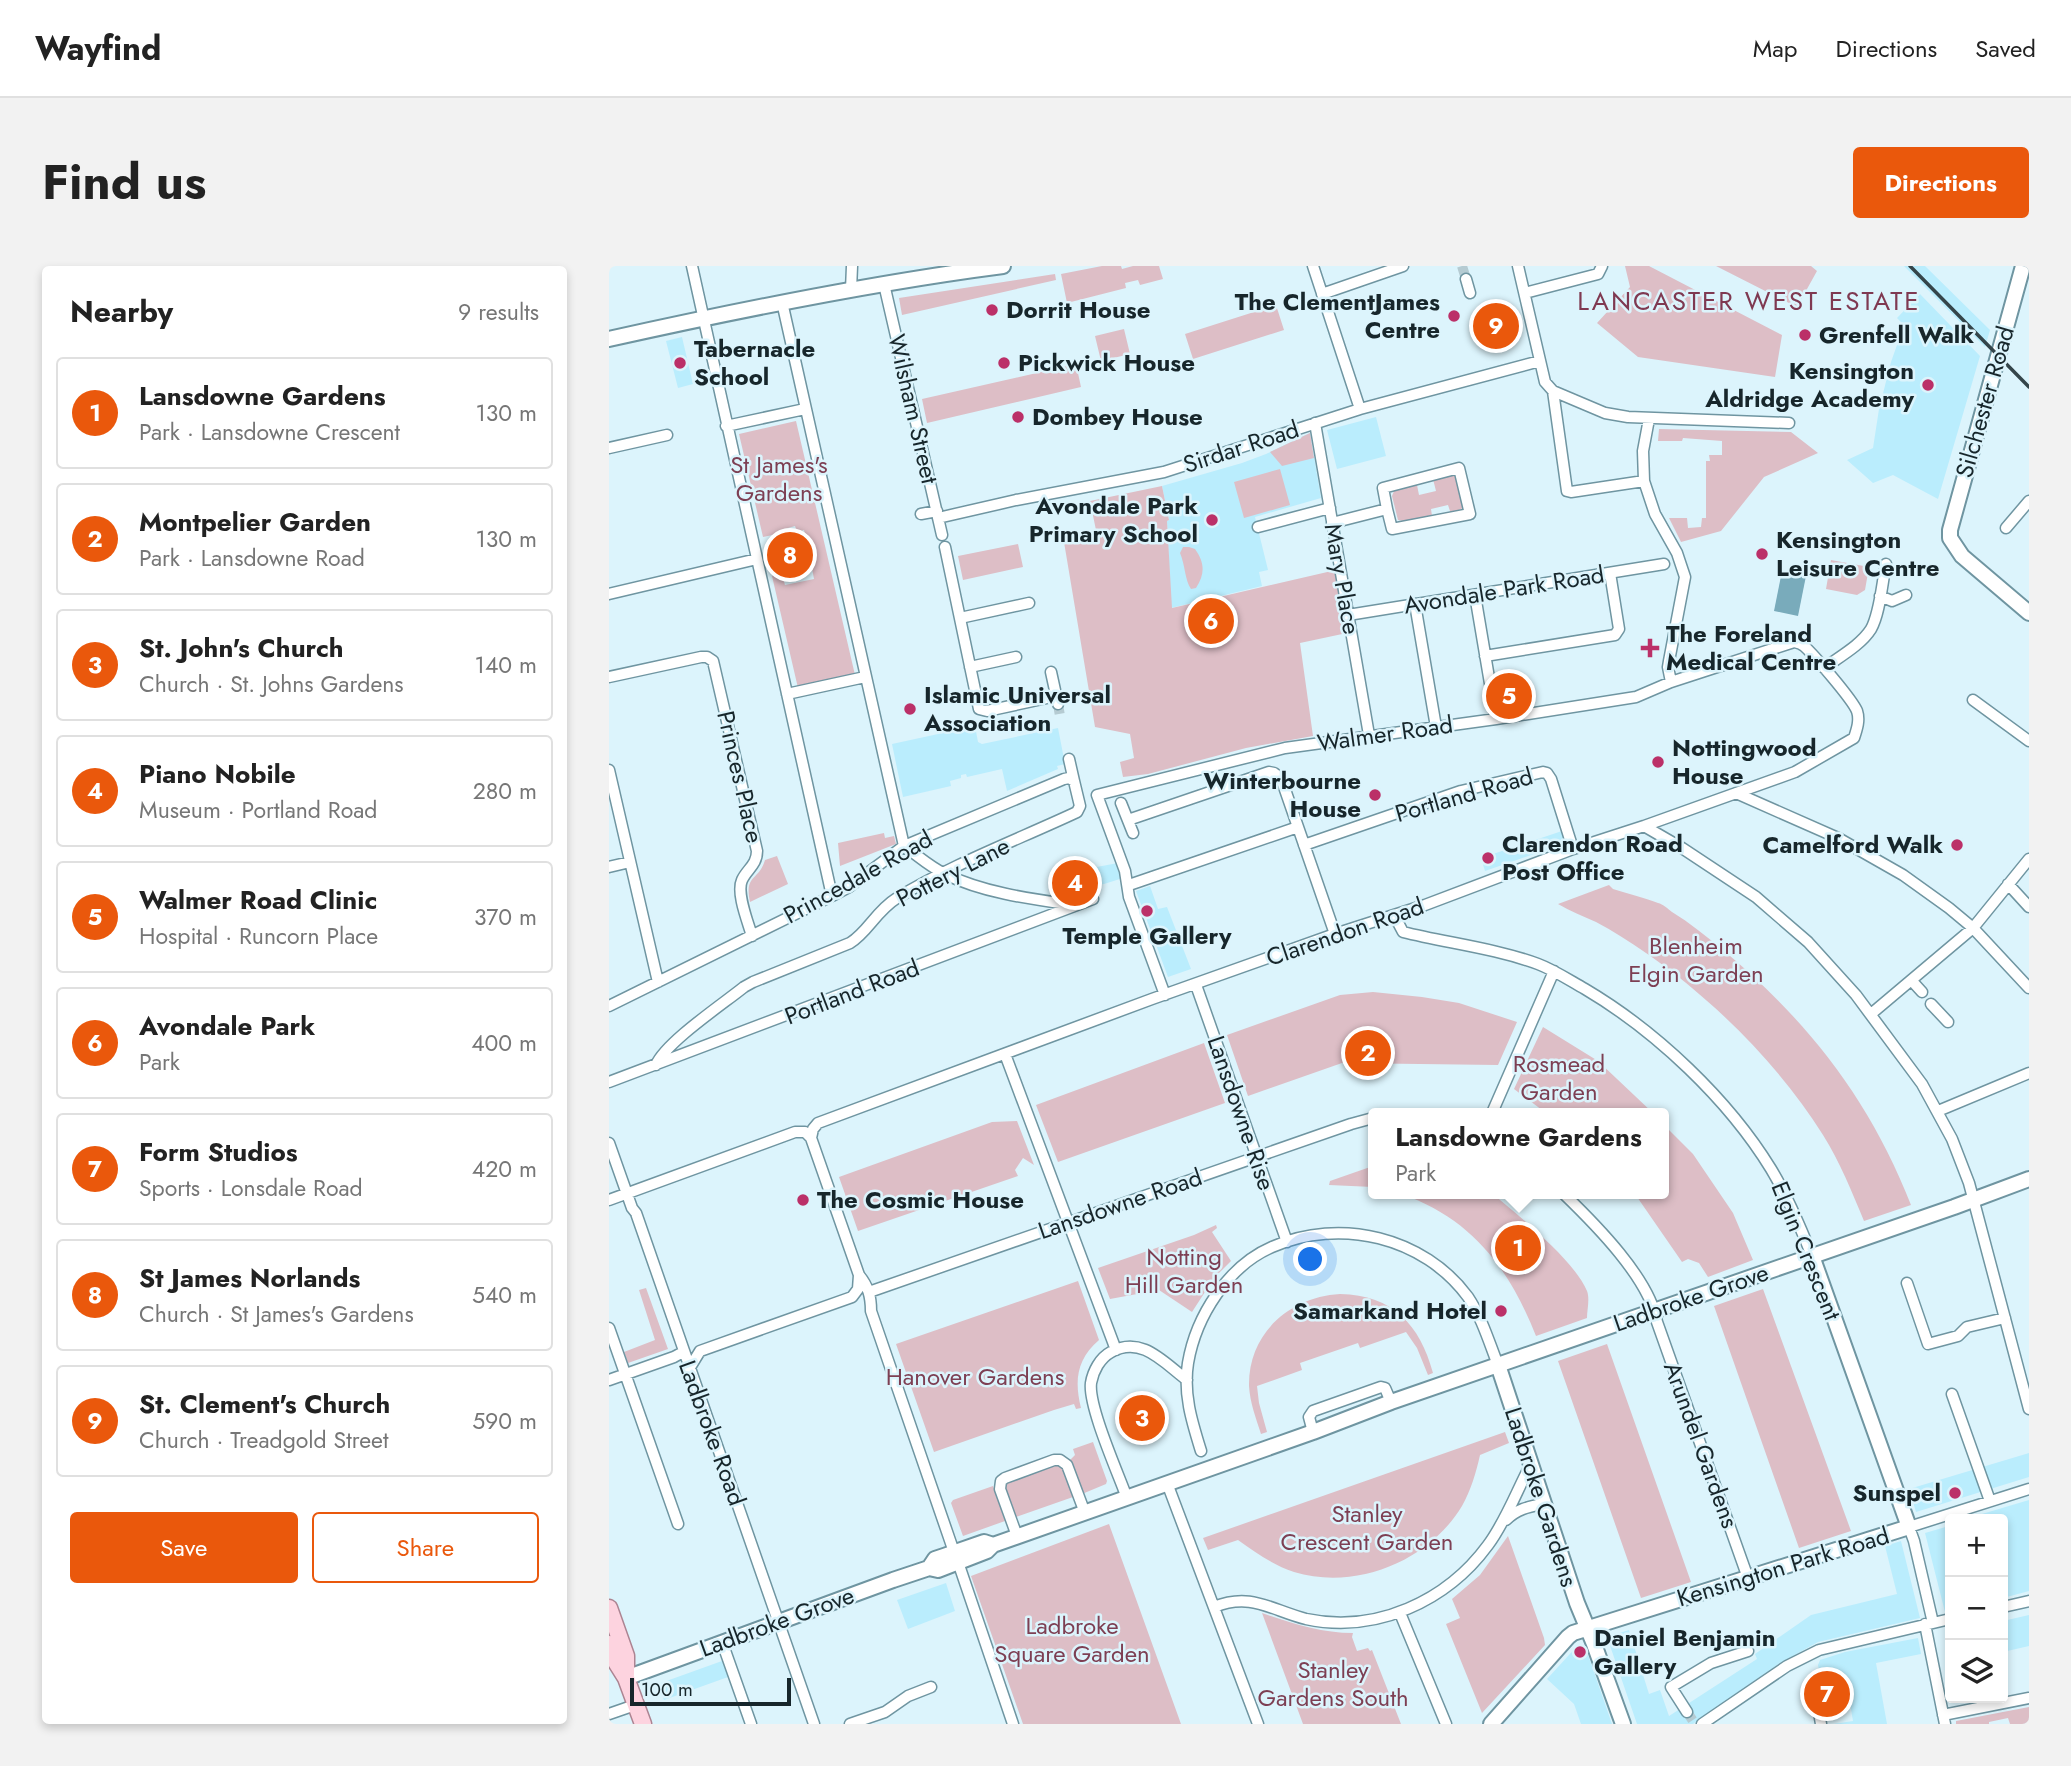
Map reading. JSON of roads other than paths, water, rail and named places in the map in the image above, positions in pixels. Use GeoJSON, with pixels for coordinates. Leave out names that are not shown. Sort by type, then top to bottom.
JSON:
{"type":"FeatureCollection","features":[{"type":"Feature","properties":{"kind":"main road"},"geometry":{"type":"LineString","coordinates":[[609,340],[782,302],[1003,266]]}},
{"type":"Feature","properties":{"kind":"main road","name":"Silchester Road"},"geometry":{"type":"LineString","coordinates":[[2023,266],[1951,520],[1950,538],[1962,556],[2029,613]]}},
{"type":"Feature","properties":{"kind":"main road","name":"Ladbroke Grove"},"geometry":{"type":"LineString","coordinates":[[626,1678],[929,1568],[935,1559],[956,1557],[984,1542],[993,1545],[1391,1402],[2029,1179]]}},
{"type":"Feature","properties":{"kind":"main road","name":"Elgin Crescent"},"geometry":{"type":"LineString","coordinates":[[1812,1256],[1909,1527]]}},
{"type":"Feature","properties":{"kind":"main road","name":"Ladbroke Gardens"},"geometry":{"type":"LineString","coordinates":[[1498,1365],[1543,1504],[1623,1724]]}},
{"type":"Feature","properties":{"kind":"main road","name":"Kensington Park Road"},"geometry":{"type":"LineString","coordinates":[[1491,1724],[1568,1637],[1587,1628],[1909,1527]]}},
{"type":"Feature","properties":{"kind":"main road"},"geometry":{"type":"LineString","coordinates":[[609,1608],[626,1656],[626,1678]]}},
{"type":"Feature","properties":{"kind":"main road"},"geometry":{"type":"LineString","coordinates":[[609,1644],[614,1659],[626,1678],[643,1724]]}},
{"type":"Feature","properties":{"kind":"street"},"geometry":{"type":"LineString","coordinates":[[692,266],[832,896]]}},
{"type":"Feature","properties":{"kind":"street"},"geometry":{"type":"LineString","coordinates":[[851,290],[852,266]]}},
{"type":"Feature","properties":{"kind":"street"},"geometry":{"type":"LineString","coordinates":[[1313,266],[1360,409]]}},
{"type":"Feature","properties":{"kind":"street"},"geometry":{"type":"LineString","coordinates":[[1322,294],[1403,266]]}},
{"type":"Feature","properties":{"kind":"street"},"geometry":{"type":"LineString","coordinates":[[1518,266],[1545,382],[1553,391],[1605,413],[1649,419],[1789,423]]}},
{"type":"Feature","properties":{"kind":"street"},"geometry":{"type":"LineString","coordinates":[[1525,293],[1598,275],[1602,266]]}},
{"type":"Feature","properties":{"kind":"street"},"geometry":{"type":"LineString","coordinates":[[1466,279],[1470,293]]}},
{"type":"Feature","properties":{"kind":"street","name":"Wilsham Street"},"geometry":{"type":"LineString","coordinates":[[884,284],[942,535]]}},
{"type":"Feature","properties":{"kind":"street"},"geometry":{"type":"LineString","coordinates":[[782,302],[904,846],[944,874],[990,890],[1073,905]]}},
{"type":"Feature","properties":{"kind":"street","name":"Sirdar Road"},"geometry":{"type":"LineString","coordinates":[[921,514],[937,514],[1164,472],[1360,409],[1540,361]]}},
{"type":"Feature","properties":{"kind":"street"},"geometry":{"type":"LineString","coordinates":[[1553,391],[1567,491],[1644,481]]}},
{"type":"Feature","properties":{"kind":"street"},"geometry":{"type":"LineString","coordinates":[[726,426],[805,409]]}},
{"type":"Feature","properties":{"kind":"street"},"geometry":{"type":"LineString","coordinates":[[1649,419],[1643,451],[1644,481],[1654,514],[1677,554],[1685,577],[1668,667],[1671,682]]}},
{"type":"Feature","properties":{"kind":"street","name":"Mary Place"},"geometry":{"type":"LineString","coordinates":[[1315,423],[1369,735]]}},
{"type":"Feature","properties":{"kind":"street"},"geometry":{"type":"LineString","coordinates":[[609,448],[667,435]]}},
{"type":"Feature","properties":{"kind":"street"},"geometry":{"type":"LineString","coordinates":[[1459,468],[1470,514],[1392,529],[1387,509],[1383,488],[1459,468]]}},
{"type":"Feature","properties":{"kind":"street"},"geometry":{"type":"LineString","coordinates":[[2006,528],[2029,501]]}},
{"type":"Feature","properties":{"kind":"street"},"geometry":{"type":"LineString","coordinates":[[1258,527],[1330,508]]}},
{"type":"Feature","properties":{"kind":"street"},"geometry":{"type":"LineString","coordinates":[[1332,523],[1387,509]]}},
{"type":"Feature","properties":{"kind":"street"},"geometry":{"type":"LineString","coordinates":[[945,547],[979,709],[987,711],[1057,700],[1051,672]]}},
{"type":"Feature","properties":{"kind":"street","name":"Avondale Park Road"},"geometry":{"type":"LineString","coordinates":[[1348,615],[1662,564],[1657,552]]}},
{"type":"Feature","properties":{"kind":"street"},"geometry":{"type":"LineString","coordinates":[[609,594],[757,559]]}},
{"type":"Feature","properties":{"kind":"street"},"geometry":{"type":"LineString","coordinates":[[1824,668],[1870,631],[1875,620],[1886,564]]}},
{"type":"Feature","properties":{"kind":"street"},"geometry":{"type":"LineString","coordinates":[[1485,656],[1615,635],[1619,629],[1610,573]]}},
{"type":"Feature","properties":{"kind":"street"},"geometry":{"type":"LineString","coordinates":[[1880,596],[1892,601],[1906,594]]}},
{"type":"Feature","properties":{"kind":"street"},"geometry":{"type":"LineString","coordinates":[[1475,595],[1496,719]]}},
{"type":"Feature","properties":{"kind":"street"},"geometry":{"type":"LineString","coordinates":[[960,618],[1029,603]]}},
{"type":"Feature","properties":{"kind":"street"},"geometry":{"type":"LineString","coordinates":[[1415,604],[1436,727]]}},
{"type":"Feature","properties":{"kind":"street","name":"Walmer Road"},"geometry":{"type":"LineString","coordinates":[[1129,885],[1097,795],[1285,748],[1636,697],[1671,682],[1794,642],[1801,644],[1824,668]]}},
{"type":"Feature","properties":{"kind":"street","name":"Princes Place"},"geometry":{"type":"LineString","coordinates":[[609,677],[688,659],[707,657],[713,662],[757,851],[755,863],[740,884],[752,936]]}},
{"type":"Feature","properties":{"kind":"street"},"geometry":{"type":"LineString","coordinates":[[970,667],[1016,657]]}},
{"type":"Feature","properties":{"kind":"street","name":"Clarendon Road"},"geometry":{"type":"LineString","coordinates":[[811,1138],[813,1129],[818,1124],[1005,1054],[1573,849],[1795,772],[1854,738],[1858,724],[1858,714],[1854,706],[1824,668]]}},
{"type":"Feature","properties":{"kind":"street"},"geometry":{"type":"LineString","coordinates":[[787,694],[866,677]]}},
{"type":"Feature","properties":{"kind":"street"},"geometry":{"type":"LineString","coordinates":[[1973,700],[2029,741]]}},
{"type":"Feature","properties":{"kind":"street"},"geometry":{"type":"LineString","coordinates":[[1069,759],[1074,781]]}},
{"type":"Feature","properties":{"kind":"street"},"geometry":{"type":"LineString","coordinates":[[609,771],[658,982]]}},
{"type":"Feature","properties":{"kind":"street"},"geometry":{"type":"LineString","coordinates":[[1128,820],[1269,772],[1274,773],[1282,778],[1335,934]]}},
{"type":"Feature","properties":{"kind":"street","name":"Portland Road"},"geometry":{"type":"LineString","coordinates":[[1304,845],[1461,791],[1543,772],[1551,779],[1573,849]]}},
{"type":"Feature","properties":{"kind":"street","name":"Princedale Road"},"geometry":{"type":"LineString","coordinates":[[609,1006],[849,887],[904,846],[1063,779],[1074,781]]}},
{"type":"Feature","properties":{"kind":"street","name":"Pottery Lane"},"geometry":{"type":"LineString","coordinates":[[656,1065],[665,1051],[744,987],[850,943],[895,899],[1077,812],[1080,806],[1074,781]]}},
{"type":"Feature","properties":{"kind":"street"},"geometry":{"type":"LineString","coordinates":[[1736,793],[1875,857],[1928,892],[1973,928],[2029,988]]}},
{"type":"Feature","properties":{"kind":"street"},"geometry":{"type":"LineString","coordinates":[[1121,803],[1133,833]]}},
{"type":"Feature","properties":{"kind":"street"},"geometry":{"type":"LineString","coordinates":[[1644,826],[1724,875],[1756,897],[1790,926],[1822,957],[1871,1014],[1922,1084],[1964,1167],[2029,1409]]}},
{"type":"Feature","properties":{"kind":"street"},"geometry":{"type":"LineString","coordinates":[[1165,995],[1129,897],[1129,885],[1298,827]]}},
{"type":"Feature","properties":{"kind":"street"},"geometry":{"type":"LineString","coordinates":[[1871,1014],[1973,928],[2029,859]]}},
{"type":"Feature","properties":{"kind":"street"},"geometry":{"type":"LineString","coordinates":[[609,867],[630,862]]}},
{"type":"Feature","properties":{"kind":"street"},"geometry":{"type":"LineString","coordinates":[[2008,884],[2029,907]]}},
{"type":"Feature","properties":{"kind":"street","name":"Portland Road"},"geometry":{"type":"LineString","coordinates":[[609,1082],[1093,899]]}},
{"type":"Feature","properties":{"kind":"street","name":"Elgin Crescent"},"geometry":{"type":"LineString","coordinates":[[1394,915],[1403,932],[1499,953],[1554,971],[1648,1031],[1713,1095],[1741,1127],[1770,1168],[1791,1206],[1812,1256]]}},
{"type":"Feature","properties":{"kind":"street"},"geometry":{"type":"LineString","coordinates":[[1494,1108],[1554,971]]}},
{"type":"Feature","properties":{"kind":"street"},"geometry":{"type":"LineString","coordinates":[[1912,981],[1922,992]]}},
{"type":"Feature","properties":{"kind":"street","name":"Lansdowne Rise"},"geometry":{"type":"LineString","coordinates":[[1196,985],[1287,1242]]}},
{"type":"Feature","properties":{"kind":"street"},"geometry":{"type":"LineString","coordinates":[[1931,1004],[1948,1022]]}},
{"type":"Feature","properties":{"kind":"street"},"geometry":{"type":"LineString","coordinates":[[1005,1054],[1116,1350]]}},
{"type":"Feature","properties":{"kind":"street"},"geometry":{"type":"LineString","coordinates":[[1938,1111],[2029,1073]]}},
{"type":"Feature","properties":{"kind":"street","name":"Lansdowne Road"},"geometry":{"type":"LineString","coordinates":[[869,1292],[1368,1119]]}},
{"type":"Feature","properties":{"kind":"street"},"geometry":{"type":"LineString","coordinates":[[609,1200],[795,1132],[805,1132],[811,1138],[859,1275],[869,1292],[871,1311],[1013,1724]]}},
{"type":"Feature","properties":{"kind":"street","name":"Ladbroke Road"},"geometry":{"type":"LineString","coordinates":[[609,1143],[636,1213],[814,1724]]}},
{"type":"Feature","properties":{"kind":"street"},"geometry":{"type":"LineString","coordinates":[[1569,1199],[1614,1247],[1639,1281],[1655,1311]]}},
{"type":"Feature","properties":{"kind":"street"},"geometry":{"type":"LineString","coordinates":[[1201,1451],[1189,1412],[1187,1380],[1189,1357],[1203,1317],[1233,1276],[1259,1254],[1287,1242],[1315,1235],[1351,1233],[1390,1240],[1415,1251],[1446,1274],[1468,1297],[1483,1324],[1498,1365]]}},
{"type":"Feature","properties":{"kind":"street"},"geometry":{"type":"LineString","coordinates":[[855,1293],[859,1275]]}},
{"type":"Feature","properties":{"kind":"street"},"geometry":{"type":"LineString","coordinates":[[1907,1283],[1928,1343],[1958,1336],[1967,1326],[2005,1318]]}},
{"type":"Feature","properties":{"kind":"street"},"geometry":{"type":"LineString","coordinates":[[855,1293],[871,1311]]}},
{"type":"Feature","properties":{"kind":"street"},"geometry":{"type":"LineString","coordinates":[[609,1380],[674,1357],[683,1349],[700,1351],[855,1293]]}},
{"type":"Feature","properties":{"kind":"street","name":"Arundel Gardens"},"geometry":{"type":"LineString","coordinates":[[1655,1311],[1748,1578]]}},
{"type":"Feature","properties":{"kind":"street"},"geometry":{"type":"LineString","coordinates":[[609,1328],[678,1524]]}},
{"type":"Feature","properties":{"kind":"street"},"geometry":{"type":"LineString","coordinates":[[1127,1498],[1091,1392],[1094,1375],[1101,1360],[1116,1350],[1142,1348],[1160,1358],[1187,1380]]}},
{"type":"Feature","properties":{"kind":"street"},"geometry":{"type":"LineString","coordinates":[[689,1369],[700,1351]]}},
{"type":"Feature","properties":{"kind":"street"},"geometry":{"type":"LineString","coordinates":[[1952,1394],[1990,1501]]}},
{"type":"Feature","properties":{"kind":"street"},"geometry":{"type":"LineString","coordinates":[[1017,1536],[1000,1489],[1001,1482],[1054,1460],[1060,1460],[1067,1465],[1085,1513]]}},
{"type":"Feature","properties":{"kind":"street"},"geometry":{"type":"LineString","coordinates":[[1214,1607],[1236,1601],[1254,1601],[1305,1618],[1341,1622],[1365,1621],[1400,1613],[1440,1592],[1472,1565],[1490,1543],[1531,1464]]}},
{"type":"Feature","properties":{"kind":"street"},"geometry":{"type":"LineString","coordinates":[[1167,1483],[1258,1724]]}},
{"type":"Feature","properties":{"kind":"street","name":"Kensington Park Road"},"geometry":{"type":"LineString","coordinates":[[1909,1527],[2029,1489]]}},
{"type":"Feature","properties":{"kind":"street"},"geometry":{"type":"LineString","coordinates":[[1498,1528],[1522,1508],[1543,1504]]}},
{"type":"Feature","properties":{"kind":"street","name":"Elgin Crescent"},"geometry":{"type":"LineString","coordinates":[[1909,1527],[1914,1541],[1944,1720]]}},
{"type":"Feature","properties":{"kind":"street"},"geometry":{"type":"LineString","coordinates":[[2008,1605],[2029,1601]]}},
{"type":"Feature","properties":{"kind":"street"},"geometry":{"type":"LineString","coordinates":[[1400,1613],[1445,1724]]}},
{"type":"Feature","properties":{"kind":"street"},"geometry":{"type":"LineString","coordinates":[[1697,1723],[1787,1666],[1823,1648],[1945,1620]]}},
{"type":"Feature","properties":{"kind":"street"},"geometry":{"type":"LineString","coordinates":[[722,1642],[751,1724]]}},
{"type":"Feature","properties":{"kind":"street"},"geometry":{"type":"LineString","coordinates":[[1687,1712],[1671,1687],[1711,1663],[1748,1650]]}},
{"type":"Feature","properties":{"kind":"street"},"geometry":{"type":"LineString","coordinates":[[1814,1683],[1821,1724]]}},
{"type":"Feature","properties":{"kind":"street"},"geometry":{"type":"LineString","coordinates":[[850,1724],[885,1712],[908,1696],[931,1687]]}},
{"type":"Feature","properties":{"kind":"street"},"geometry":{"type":"LineString","coordinates":[[1944,1720],[2029,1698]]}},
{"type":"Feature","properties":{"kind":"street"},"geometry":{"type":"LineString","coordinates":[[609,1714],[635,1705]]}},
{"type":"Feature","properties":{"kind":"tunnel"},"geometry":{"type":"LineString","coordinates":[[1462,266],[1466,279]]}},
{"type":"Feature","properties":{"kind":"tunnel"},"geometry":{"type":"LineString","coordinates":[[1058,704],[1060,716]]}},
{"type":"Feature","properties":{"kind":"tunnel"},"geometry":{"type":"LineString","coordinates":[[1687,1712],[1693,1721]]}},
{"type":"Feature","properties":{"kind":"railway"},"geometry":{"type":"LineString","coordinates":[[1910,266],[2029,387]]}},
{"type":"Feature","properties":{"kind":"place","name":"Dorrit House"},"geometry":{"type":"Point","coordinates":[992,310]}},
{"type":"Feature","properties":{"kind":"place","name":"The ClementJames Centre"},"geometry":{"type":"Point","coordinates":[1454,316]}},
{"type":"Feature","properties":{"kind":"place","name":"St. Clement's Church"},"geometry":{"type":"Point","coordinates":[1496,326]}},
{"type":"Feature","properties":{"kind":"place","name":"Grenfell Walk"},"geometry":{"type":"Point","coordinates":[1805,335]}},
{"type":"Feature","properties":{"kind":"place","name":"Tabernacle School"},"geometry":{"type":"Point","coordinates":[680,363]}},
{"type":"Feature","properties":{"kind":"place","name":"Pickwick House"},"geometry":{"type":"Point","coordinates":[1004,363]}},
{"type":"Feature","properties":{"kind":"place","name":"Kensington Aldridge Academy"},"geometry":{"type":"Point","coordinates":[1928,385]}},
{"type":"Feature","properties":{"kind":"place","name":"Dombey House"},"geometry":{"type":"Point","coordinates":[1018,417]}},
{"type":"Feature","properties":{"kind":"place","name":"Avondale Park Primary School"},"geometry":{"type":"Point","coordinates":[1212,520]}},
{"type":"Feature","properties":{"kind":"place","name":"Kensington Leisure Centre"},"geometry":{"type":"Point","coordinates":[1762,554]}},
{"type":"Feature","properties":{"kind":"place","name":"St James Norlands"},"geometry":{"type":"Point","coordinates":[790,555]}},
{"type":"Feature","properties":{"kind":"place","name":"Avondale Park"},"geometry":{"type":"Point","coordinates":[1211,621]}},
{"type":"Feature","properties":{"kind":"place","name":"The Foreland Medical Centre"},"geometry":{"type":"Point","coordinates":[1650,648]}},
{"type":"Feature","properties":{"kind":"place","name":"Walmer Road Clinic"},"geometry":{"type":"Point","coordinates":[1509,696]}},
{"type":"Feature","properties":{"kind":"place","name":"Islamic Universal Association"},"geometry":{"type":"Point","coordinates":[910,709]}},
{"type":"Feature","properties":{"kind":"place","name":"Nottingwood House"},"geometry":{"type":"Point","coordinates":[1658,762]}},
{"type":"Feature","properties":{"kind":"place","name":"Winterbourne House"},"geometry":{"type":"Point","coordinates":[1375,795]}},
{"type":"Feature","properties":{"kind":"place","name":"Camelford Walk"},"geometry":{"type":"Point","coordinates":[1957,845]}},
{"type":"Feature","properties":{"kind":"place","name":"Clarendon Road Post Office"},"geometry":{"type":"Point","coordinates":[1488,858]}},
{"type":"Feature","properties":{"kind":"place","name":"Piano Nobile"},"geometry":{"type":"Point","coordinates":[1075,883]}},
{"type":"Feature","properties":{"kind":"place","name":"Temple Gallery"},"geometry":{"type":"Point","coordinates":[1147,911]}},
{"type":"Feature","properties":{"kind":"place","name":"Montpelier Garden"},"geometry":{"type":"Point","coordinates":[1368,1053]}},
{"type":"Feature","properties":{"kind":"place","name":"The Cosmic House"},"geometry":{"type":"Point","coordinates":[803,1200]}},
{"type":"Feature","properties":{"kind":"place","name":"Lansdowne Gardens"},"geometry":{"type":"Point","coordinates":[1518,1248]}},
{"type":"Feature","properties":{"kind":"place","name":"Samarkand Hotel"},"geometry":{"type":"Point","coordinates":[1501,1311]}},
{"type":"Feature","properties":{"kind":"place","name":"St. John's Church"},"geometry":{"type":"Point","coordinates":[1142,1418]}},
{"type":"Feature","properties":{"kind":"place","name":"Sunspel"},"geometry":{"type":"Point","coordinates":[1955,1493]}},
{"type":"Feature","properties":{"kind":"place","name":"Daniel Benjamin Gallery"},"geometry":{"type":"Point","coordinates":[1580,1652]}},
{"type":"Feature","properties":{"kind":"place","name":"Form Studios"},"geometry":{"type":"Point","coordinates":[1827,1694]}},
{"type":"Feature","properties":{"kind":"district","name":"LANCASTER WEST ESTATE"},"geometry":{"type":"Point","coordinates":[1749,301]}},
{"type":"Feature","properties":{"kind":"park label","name":"St James's Gardens"},"geometry":{"type":"Point","coordinates":[779,479]}},
{"type":"Feature","properties":{"kind":"park label","name":"Blenheim Elgin Garden"},"geometry":{"type":"Point","coordinates":[1696,960]}},
{"type":"Feature","properties":{"kind":"park label","name":"Rosmead Garden"},"geometry":{"type":"Point","coordinates":[1559,1078]}},
{"type":"Feature","properties":{"kind":"park label","name":"Notting Hill Garden"},"geometry":{"type":"Point","coordinates":[1184,1271]}},
{"type":"Feature","properties":{"kind":"park label","name":"Hanover Gardens"},"geometry":{"type":"Point","coordinates":[975,1377]}},
{"type":"Feature","properties":{"kind":"park label","name":"Stanley Crescent Garden"},"geometry":{"type":"Point","coordinates":[1367,1528]}},
{"type":"Feature","properties":{"kind":"park label","name":"Ladbroke Square Garden"},"geometry":{"type":"Point","coordinates":[1072,1640]}},
{"type":"Feature","properties":{"kind":"park label","name":"Stanley Gardens South"},"geometry":{"type":"Point","coordinates":[1333,1684]}}]}
